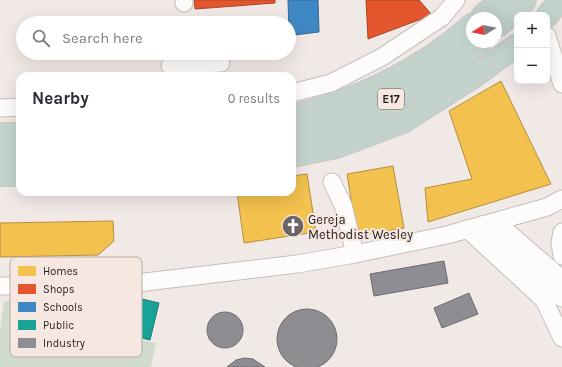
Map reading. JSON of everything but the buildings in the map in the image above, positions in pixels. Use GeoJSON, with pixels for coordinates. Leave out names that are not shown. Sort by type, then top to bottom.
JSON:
{"type":"FeatureCollection","features":[{"type":"Feature","properties":{"kind":"highway"},"geometry":{"type":"LineString","coordinates":[[296,155],[336,147],[403,122],[475,76],[511,49],[513,22],[508,11],[493,0]]}},
{"type":"Feature","properties":{"kind":"highway"},"geometry":{"type":"LineString","coordinates":[[487,12],[501,0]]}},
{"type":"Feature","properties":{"kind":"highway"},"geometry":{"type":"LineString","coordinates":[[502,22],[526,0]]}},
{"type":"Feature","properties":{"kind":"highway"},"geometry":{"type":"LineString","coordinates":[[550,12],[560,0]]}},
{"type":"Feature","properties":{"kind":"highway","name":"E17"},"geometry":{"type":"LineString","coordinates":[[296,115],[330,106],[383,84],[425,59],[466,29]]}},
{"type":"Feature","properties":{"kind":"highway","name":"E17"},"geometry":{"type":"LineString","coordinates":[[296,134],[363,113],[417,86],[450,65],[472,48]]}},
{"type":"Feature","properties":{"kind":"highway"},"geometry":{"type":"LineString","coordinates":[[0,134],[16,134]]}},
{"type":"Feature","properties":{"kind":"highway"},"geometry":{"type":"LineString","coordinates":[[0,156],[16,155]]}},
{"type":"Feature","properties":{"kind":"highway"},"geometry":{"type":"LineString","coordinates":[[0,175],[16,175]]}},
{"type":"Feature","properties":{"kind":"street"},"geometry":{"type":"LineString","coordinates":[[296,92],[331,83],[382,56],[442,17],[456,0]]}},
{"type":"Feature","properties":{"kind":"street"},"geometry":{"type":"LineString","coordinates":[[550,46],[562,84]]}},
{"type":"Feature","properties":{"kind":"street"},"geometry":{"type":"LineString","coordinates":[[170,66],[212,68]]}},
{"type":"Feature","properties":{"kind":"street"},"geometry":{"type":"LineString","coordinates":[[0,108],[16,107]]}},
{"type":"Feature","properties":{"kind":"street"},"geometry":{"type":"LineString","coordinates":[[332,182],[343,205],[355,254]]}},
{"type":"Feature","properties":{"kind":"street"},"geometry":{"type":"LineString","coordinates":[[142,283],[207,276],[355,254],[447,235],[547,207],[562,199]]}},
{"type":"Feature","properties":{"kind":"street"},"geometry":{"type":"LineString","coordinates":[[481,225],[562,279]]}},
{"type":"Feature","properties":{"kind":"street"},"geometry":{"type":"LineString","coordinates":[[481,225],[562,298]]}},
{"type":"Feature","properties":{"kind":"street"},"geometry":{"type":"LineString","coordinates":[[481,225],[544,300],[562,338]]}},
{"type":"Feature","properties":{"kind":"street"},"geometry":{"type":"LineString","coordinates":[[562,232],[560,243],[562,256]]}},
{"type":"Feature","properties":{"kind":"street"},"geometry":{"type":"LineString","coordinates":[[0,286],[10,286]]}},
{"type":"Feature","properties":{"kind":"green space"},"geometry":{"type":"Polygon","coordinates":[[[4,301],[10,301],[10,357],[142,357],[142,340],[156,343],[151,367],[0,367],[0,332],[4,301]]]}},
{"type":"Feature","properties":{"kind":"place","name":"Gereja Methodist Wesley"},"geometry":{"type":"Point","coordinates":[293,226]}}]}
